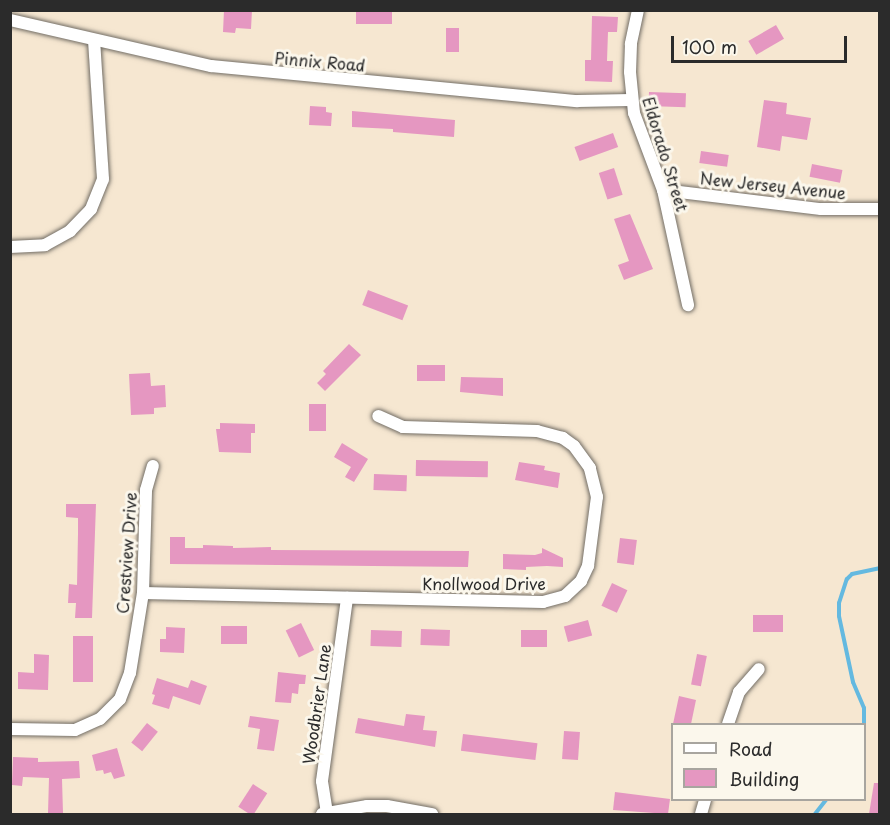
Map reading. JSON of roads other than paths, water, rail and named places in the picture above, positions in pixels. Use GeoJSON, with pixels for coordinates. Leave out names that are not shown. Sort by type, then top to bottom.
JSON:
{"type":"FeatureCollection","features":[{"type":"Feature","properties":{"kind":"street","name":"Eldorado Street"},"geometry":{"type":"LineString","coordinates":[[638,10],[631,44],[631,100],[663,190],[688,305]]}},
{"type":"Feature","properties":{"kind":"street","name":"Pinnix Road"},"geometry":{"type":"LineString","coordinates":[[10,20],[168,58],[246,70],[577,101],[631,100]]}},
{"type":"Feature","properties":{"kind":"street"},"geometry":{"type":"LineString","coordinates":[[10,247],[45,245],[70,231],[91,209],[103,178],[94,40]]}},
{"type":"Feature","properties":{"kind":"street","name":"New Jersey Avenue"},"geometry":{"type":"LineString","coordinates":[[663,190],[821,209],[879,209]]}},
{"type":"Feature","properties":{"kind":"street","name":"Knollwood Drive"},"geometry":{"type":"LineString","coordinates":[[143,593],[554,600],[574,590],[588,566],[597,497],[590,468],[574,446],[563,438],[537,431],[403,427],[378,416]]}},
{"type":"Feature","properties":{"kind":"street","name":"Crestview Drive"},"geometry":{"type":"LineString","coordinates":[[10,729],[75,730],[100,719],[120,699],[130,673],[143,593],[146,490],[153,466]]}},
{"type":"Feature","properties":{"kind":"street","name":"Woodbrier Lane"},"geometry":{"type":"LineString","coordinates":[[324,814],[322,781],[347,598]]}},
{"type":"Feature","properties":{"kind":"street"},"geometry":{"type":"LineString","coordinates":[[728,723],[739,692],[759,669]]}},
{"type":"Feature","properties":{"kind":"street"},"geometry":{"type":"LineString","coordinates":[[324,814],[367,806],[387,806],[432,814]]}},
{"type":"Feature","properties":{"kind":"waterway"},"geometry":{"type":"LineString","coordinates":[[864,723],[864,708],[853,682],[839,616],[839,603],[847,579],[852,574],[880,568]]}},
{"type":"Feature","properties":{"kind":"waterway"},"geometry":{"type":"LineString","coordinates":[[815,814],[825,801]]}}]}
